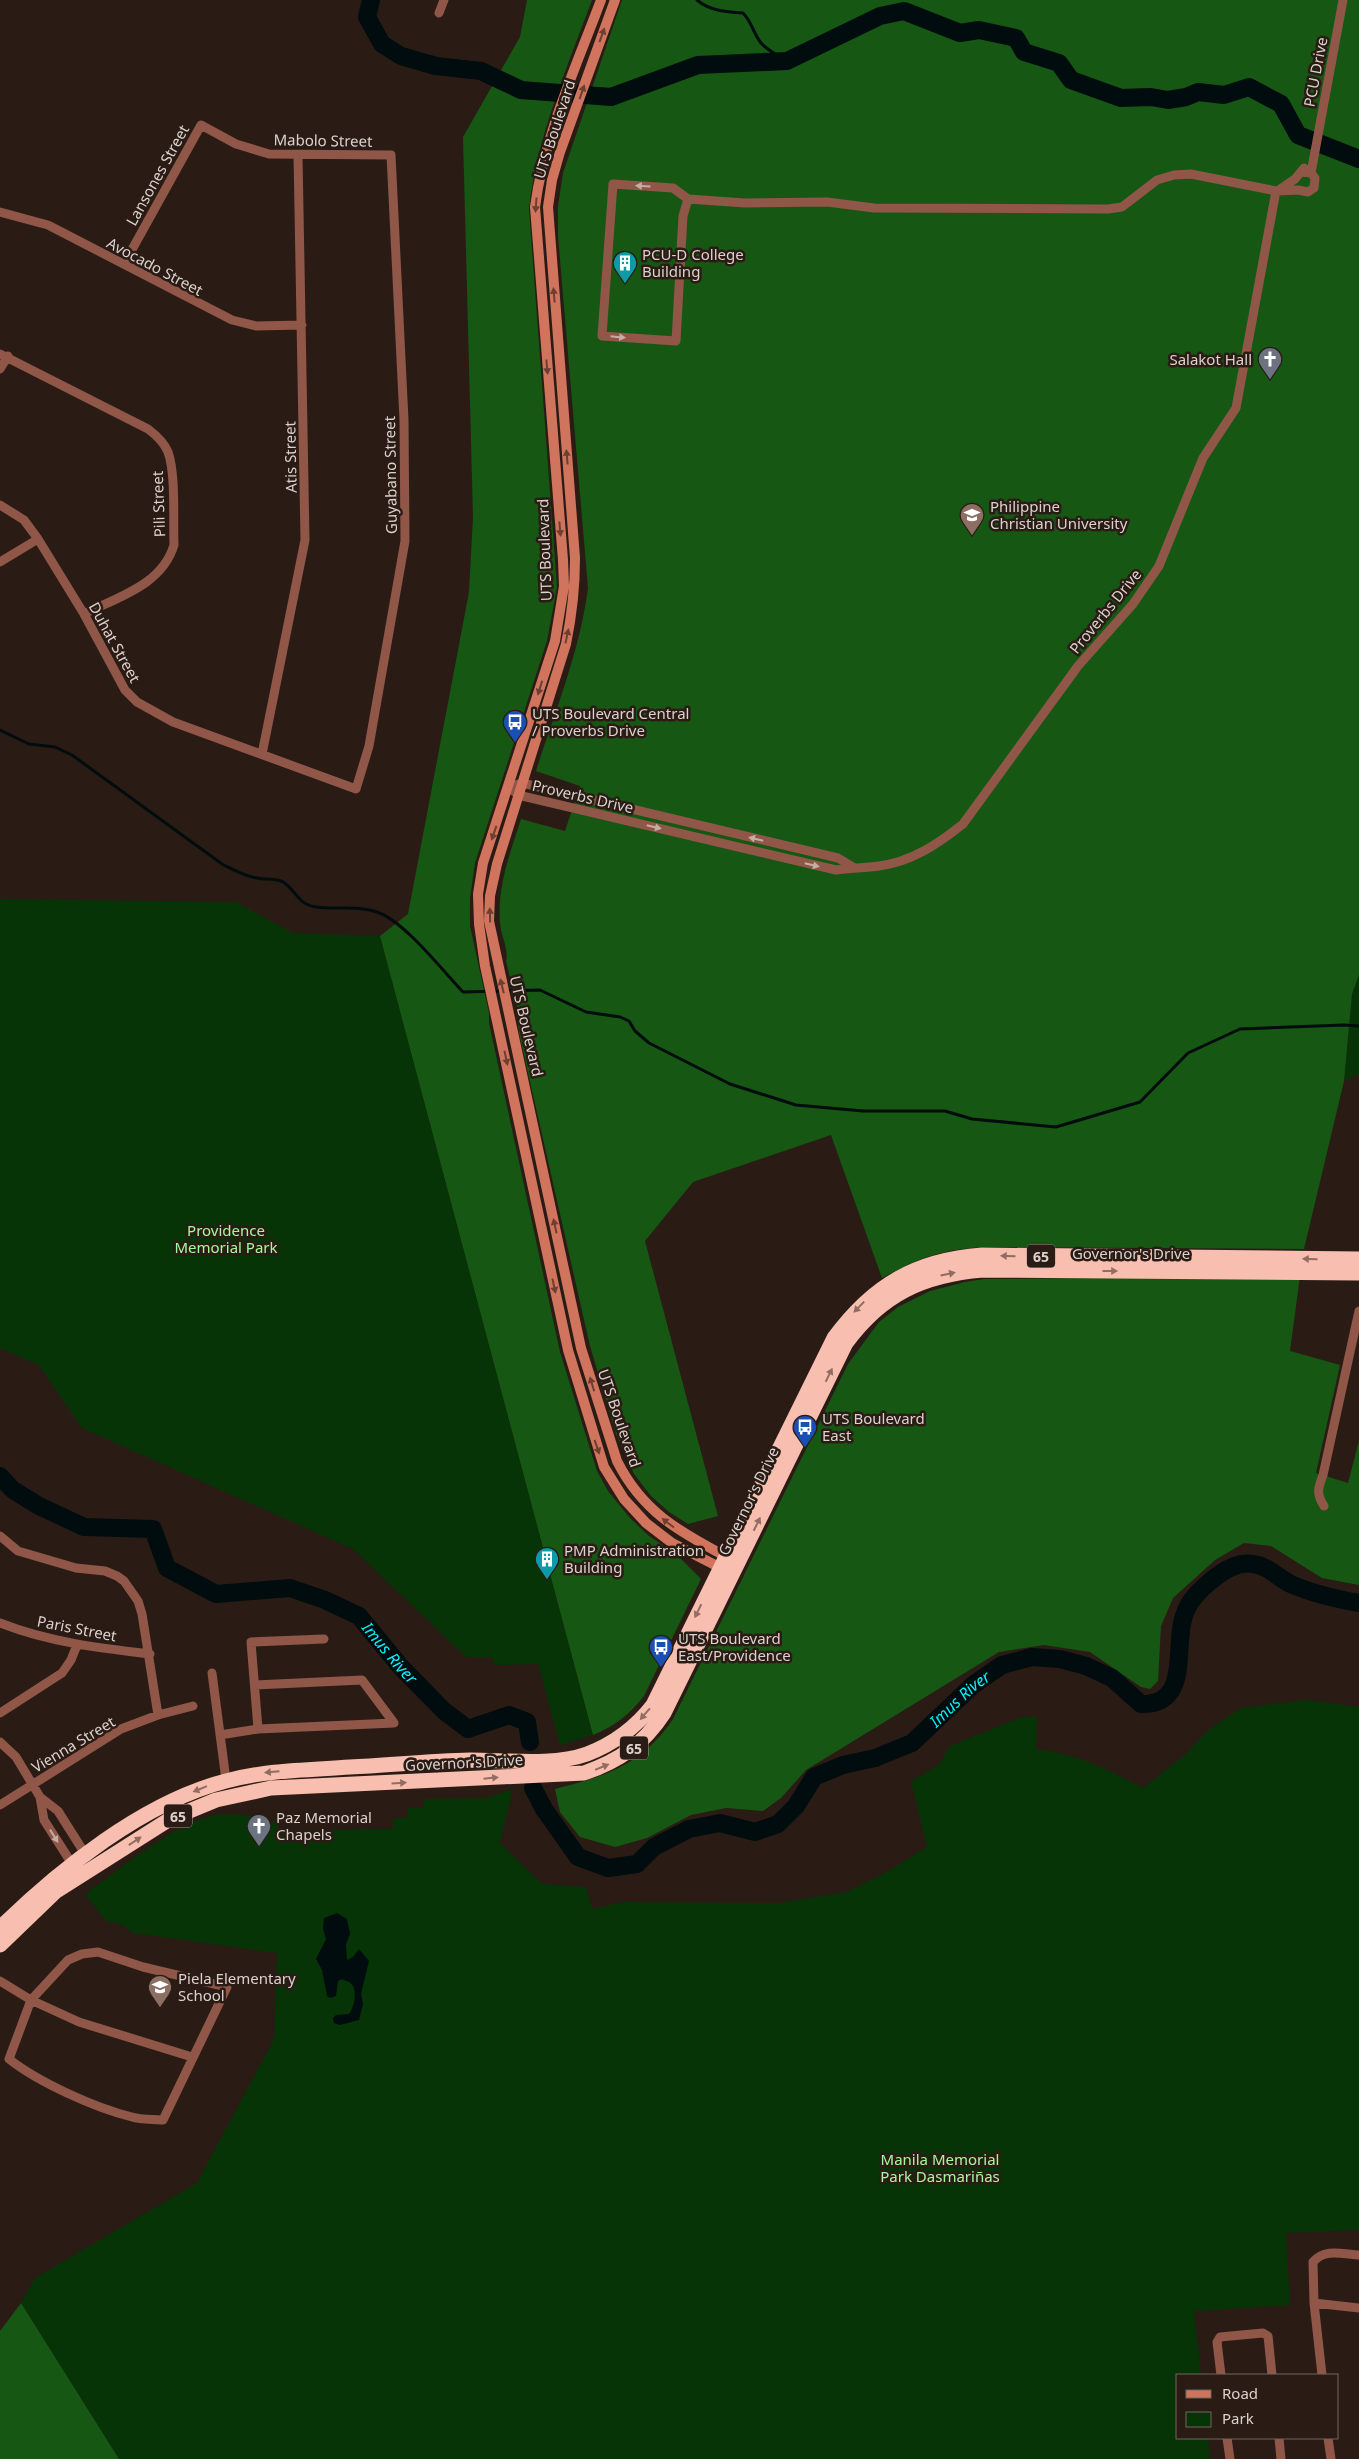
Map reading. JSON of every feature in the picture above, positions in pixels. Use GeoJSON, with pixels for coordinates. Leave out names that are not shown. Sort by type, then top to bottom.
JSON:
{"type":"FeatureCollection","features":[{"type":"Feature","properties":{"kind":"highway","name":"Governor's Drive"},"geometry":{"type":"LineString","coordinates":[[0,1928],[76,1870],[94,1868],[170,1819],[232,1795],[271,1788],[459,1781],[513,1776],[584,1773],[604,1766],[631,1750],[654,1729],[682,1678],[727,1564],[834,1338],[863,1303],[905,1274],[940,1261],[982,1255],[1359,1259]]}},
{"type":"Feature","properties":{"kind":"highway","name":"Governor's Drive"},"geometry":{"type":"LineString","coordinates":[[0,1945],[55,1892],[76,1870],[86,1855],[144,1816],[175,1799],[226,1780],[267,1772],[468,1760],[554,1760],[587,1754],[610,1743],[644,1716],[653,1705],[846,1343],[871,1312],[911,1286],[943,1275],[983,1270],[1359,1273]]}},
{"type":"Feature","properties":{"kind":"main road","name":"UTS Boulevard"},"geometry":{"type":"LineString","coordinates":[[602,0],[538,179],[535,207],[564,586],[555,640],[484,864],[478,894],[479,924],[485,966],[568,1350],[604,1467],[624,1499],[646,1523],[672,1543],[727,1564]]}},
{"type":"Feature","properties":{"kind":"main road","name":"UTS Boulevard"},"geometry":{"type":"LineString","coordinates":[[615,0],[574,112],[552,180],[548,208],[575,588],[566,644],[497,864],[490,896],[489,921],[581,1348],[617,1461],[626,1479],[656,1514],[727,1564]]}},
{"type":"Feature","properties":{"kind":"street"},"geometry":{"type":"LineString","coordinates":[[439,13],[444,0]]}},
{"type":"Feature","properties":{"kind":"street","name":"PCU Drive"},"geometry":{"type":"LineString","coordinates":[[1311,173],[1314,148],[1343,0]]}},
{"type":"Feature","properties":{"kind":"street","name":"Mabolo Street"},"geometry":{"type":"LineString","coordinates":[[201,125],[236,144],[269,154],[391,155]]}},
{"type":"Feature","properties":{"kind":"street","name":"Lansones Street"},"geometry":{"type":"LineString","coordinates":[[124,264],[201,125]]}},
{"type":"Feature","properties":{"kind":"street","name":"PCU Drive"},"geometry":{"type":"LineString","coordinates":[[1298,176],[1314,148]]}},
{"type":"Feature","properties":{"kind":"street","name":"Atis Street"},"geometry":{"type":"LineString","coordinates":[[262,754],[305,540],[298,155]]}},
{"type":"Feature","properties":{"kind":"street","name":"Guyabano Street"},"geometry":{"type":"LineString","coordinates":[[356,789],[369,746],[405,541],[404,420],[391,155]]}},
{"type":"Feature","properties":{"kind":"street"},"geometry":{"type":"LineString","coordinates":[[688,199],[682,224],[676,341],[602,336],[613,184],[673,188],[688,199],[745,203],[827,202],[874,208],[1108,209],[1122,207],[1157,180],[1174,175],[1191,174],[1276,191],[1298,190],[1306,193],[1314,188],[1315,178],[1311,173],[1298,176],[1276,191]]}},
{"type":"Feature","properties":{"kind":"street"},"geometry":{"type":"LineString","coordinates":[[1298,176],[1298,190]]}},
{"type":"Feature","properties":{"kind":"street","name":"Proverbs Drive"},"geometry":{"type":"LineString","coordinates":[[509,787],[518,795],[836,870],[881,866],[911,858],[938,844],[963,824],[1078,666],[1133,604],[1159,566],[1203,458],[1236,408],[1276,191]]}},
{"type":"Feature","properties":{"kind":"street","name":"Avocado Street"},"geometry":{"type":"LineString","coordinates":[[0,212],[48,225],[232,320],[256,326],[302,326]]}},
{"type":"Feature","properties":{"kind":"street"},"geometry":{"type":"LineString","coordinates":[[0,369],[4,355]]}},
{"type":"Feature","properties":{"kind":"street","name":"Pili Street"},"geometry":{"type":"LineString","coordinates":[[4,355],[148,429],[158,437],[168,452],[171,471],[174,545],[170,556],[148,583],[84,614]]}},
{"type":"Feature","properties":{"kind":"street","name":"Duhat Street"},"geometry":{"type":"LineString","coordinates":[[0,505],[24,520],[38,538],[84,614],[125,690],[137,702],[165,719],[356,789]]}},
{"type":"Feature","properties":{"kind":"street"},"geometry":{"type":"LineString","coordinates":[[0,562],[38,538]]}},
{"type":"Feature","properties":{"kind":"street","name":"Proverbs Drive"},"geometry":{"type":"LineString","coordinates":[[509,787],[522,783],[838,858],[853,868]]}},
{"type":"Feature","properties":{"kind":"street"},"geometry":{"type":"LineString","coordinates":[[1324,1506],[1318,1496],[1318,1490],[1323,1475],[1359,1312]]}},
{"type":"Feature","properties":{"kind":"street"},"geometry":{"type":"LineString","coordinates":[[0,1536],[18,1552],[76,1568],[105,1571],[124,1580],[138,1601],[150,1654],[158,1715]]}},
{"type":"Feature","properties":{"kind":"street","name":"Paris Street"},"geometry":{"type":"LineString","coordinates":[[0,1623],[15,1629],[76,1644],[150,1654]]}},
{"type":"Feature","properties":{"kind":"street"},"geometry":{"type":"LineString","coordinates":[[258,1729],[256,1684],[251,1642],[324,1639]]}},
{"type":"Feature","properties":{"kind":"street"},"geometry":{"type":"LineString","coordinates":[[0,1713],[62,1673],[71,1660],[76,1644]]}},
{"type":"Feature","properties":{"kind":"street"},"geometry":{"type":"LineString","coordinates":[[212,1674],[226,1780]]}},
{"type":"Feature","properties":{"kind":"street"},"geometry":{"type":"LineString","coordinates":[[220,1736],[258,1729],[394,1723],[362,1680],[256,1684]]}},
{"type":"Feature","properties":{"kind":"street","name":"Vienna Street"},"geometry":{"type":"LineString","coordinates":[[0,1805],[121,1729],[158,1715],[193,1706]]}},
{"type":"Feature","properties":{"kind":"street"},"geometry":{"type":"LineString","coordinates":[[0,1742],[16,1758],[40,1797],[58,1811],[94,1868]]}},
{"type":"Feature","properties":{"kind":"street"},"geometry":{"type":"LineString","coordinates":[[40,1797],[44,1820],[76,1870]]}},
{"type":"Feature","properties":{"kind":"street"},"geometry":{"type":"LineString","coordinates":[[98,1952],[143,1967],[227,1987],[192,2057],[163,2120],[133,2118],[28,2074],[9,2059],[31,2000],[68,1960],[82,1954],[98,1952]]}},
{"type":"Feature","properties":{"kind":"street"},"geometry":{"type":"LineString","coordinates":[[0,1981],[31,2000],[79,2022],[192,2057]]}},
{"type":"Feature","properties":{"kind":"street"},"geometry":{"type":"LineString","coordinates":[[1322,2374],[1314,2303],[1313,2262],[1319,2254],[1326,2252],[1359,2255]]}},
{"type":"Feature","properties":{"kind":"street"},"geometry":{"type":"LineString","coordinates":[[1314,2303],[1359,2308]]}},
{"type":"Feature","properties":{"kind":"street"},"geometry":{"type":"LineString","coordinates":[[1221,2374],[1217,2342],[1220,2337],[1263,2333],[1268,2336],[1272,2374]]}},
{"type":"Feature","properties":{"kind":"street"},"geometry":{"type":"LineString","coordinates":[[1228,2439],[1230,2459]]}},
{"type":"Feature","properties":{"kind":"street"},"geometry":{"type":"LineString","coordinates":[[1279,2439],[1281,2459]]}},
{"type":"Feature","properties":{"kind":"street"},"geometry":{"type":"LineString","coordinates":[[1328,2439],[1331,2459]]}},
{"type":"Feature","properties":{"kind":"green space"},"geometry":{"type":"Polygon","coordinates":[[[527,0],[592,0],[546,129],[533,182],[529,209],[557,587],[547,641],[475,863],[470,898],[470,926],[560,1352],[597,1471],[608,1491],[630,1518],[649,1536],[675,1553],[701,1579],[644,1696],[621,1719],[593,1735],[380,936],[408,914],[469,592],[473,517],[463,137],[520,37],[527,0]]]}},
{"type":"Feature","properties":{"kind":"green space","name":"Philippine Christian University"},"geometry":{"type":"Polygon","coordinates":[[[622,0],[1359,0],[1359,975],[1352,994],[1344,1081],[1304,1249],[983,1247],[954,1250],[930,1256],[882,1278],[831,1135],[693,1182],[645,1241],[718,1516],[688,1524],[669,1512],[651,1496],[634,1474],[616,1434],[590,1346],[519,1033],[517,1006],[506,961],[507,956],[500,923],[502,883],[521,819],[565,831],[580,786],[536,771],[573,658],[588,588],[558,236],[558,206],[563,173],[622,0]]]}},
{"type":"Feature","properties":{"kind":"green space","name":"Providence Memorial Park"},"geometry":{"type":"Polygon","coordinates":[[[0,899],[236,902],[293,933],[380,936],[593,1735],[560,1745],[538,1664],[494,1665],[492,1657],[466,1657],[353,1549],[82,1428],[39,1365],[0,1348],[0,899]]]}},
{"type":"Feature","properties":{"kind":"green space"},"geometry":{"type":"Polygon","coordinates":[[[1359,975],[1359,1074],[1344,1081],[1352,994],[1359,975]]]}},
{"type":"Feature","properties":{"kind":"green space"},"geometry":{"type":"Polygon","coordinates":[[[1300,1276],[1290,1351],[1340,1365],[1316,1473],[1348,1483],[1359,1441],[1359,1585],[1322,1578],[1271,1546],[1244,1543],[1215,1560],[1173,1598],[1161,1626],[1158,1681],[1150,1689],[1141,1687],[1090,1652],[1044,1645],[999,1652],[806,1770],[781,1798],[763,1811],[726,1808],[691,1815],[647,1838],[615,1847],[580,1837],[560,1812],[555,1789],[591,1779],[622,1766],[649,1748],[673,1719],[848,1364],[879,1322],[898,1307],[930,1291],[984,1279],[1300,1276]]]}},
{"type":"Feature","properties":{"kind":"green space","name":"Manila Memorial Park Dasmariñas"},"geometry":{"type":"Polygon","coordinates":[[[1307,1700],[1359,1707],[1359,2230],[1286,2233],[1290,2305],[1194,2311],[1201,2374],[1176,2374],[1176,2439],[1208,2439],[1210,2459],[119,2459],[21,2303],[35,2278],[197,2183],[274,2039],[277,1953],[133,1933],[123,1925],[106,1921],[85,1894],[148,1848],[183,1827],[200,1819],[226,1814],[259,1816],[259,1822],[278,1822],[278,1830],[393,1829],[393,1818],[408,1817],[408,1808],[424,1808],[424,1799],[487,1798],[513,1789],[500,1843],[542,1884],[586,1887],[592,1909],[625,1902],[780,1903],[847,1892],[887,1872],[927,1847],[911,1781],[938,1766],[950,1746],[1022,1717],[1037,1717],[1036,1749],[1066,1755],[1091,1763],[1143,1788],[1185,1755],[1207,1731],[1241,1708],[1307,1700]]]}},
{"type":"Feature","properties":{"kind":"green space"},"geometry":{"type":"Polygon","coordinates":[[[21,2303],[119,2459],[0,2459],[0,2331],[21,2303]]]}},
{"type":"Feature","properties":{"kind":"shaded area"},"geometry":{"type":"Polygon","coordinates":[[[337,1913],[347,1919],[350,1934],[346,1944],[347,1960],[353,1957],[359,1949],[369,1961],[361,1994],[363,2004],[359,2020],[340,2025],[334,2023],[333,2018],[336,2015],[349,2014],[354,2000],[355,1992],[353,1986],[342,1979],[338,1981],[336,1996],[330,1998],[327,1996],[322,1970],[316,1959],[326,1939],[323,1929],[324,1918],[337,1913]]]}},
{"type":"Feature","properties":{"kind":"waterway"},"geometry":{"type":"LineString","coordinates":[[371,0],[367,17],[382,44],[401,56],[436,66],[481,71],[521,90],[611,97],[698,65],[787,61],[880,16],[904,11],[960,33],[979,30],[1016,38],[1024,52],[1059,63],[1071,80],[1121,98],[1151,97],[1168,100],[1186,97],[1198,92],[1224,95],[1249,87],[1281,104],[1298,135],[1359,159]]}},
{"type":"Feature","properties":{"kind":"waterway"},"geometry":{"type":"LineString","coordinates":[[697,0],[713,9],[743,13],[761,43],[787,61]]}},
{"type":"Feature","properties":{"kind":"waterway"},"geometry":{"type":"LineString","coordinates":[[0,730],[29,744],[55,747],[72,755],[222,864],[235,871],[260,879],[280,881],[288,886],[305,903],[316,907],[362,909],[377,912],[388,917],[411,935],[463,992],[540,990],[586,1012],[620,1017],[629,1021],[635,1031],[649,1043],[730,1084],[796,1105],[863,1111],[945,1111],[972,1119],[1056,1127],[1140,1102],[1188,1053],[1240,1029],[1359,1026]]}},
{"type":"Feature","properties":{"kind":"waterway","name":"Imus River"},"geometry":{"type":"LineString","coordinates":[[0,1476],[13,1490],[39,1506],[84,1527],[153,1529],[167,1568],[216,1594],[290,1588],[325,1600],[359,1616],[400,1666],[444,1711],[468,1729],[509,1715],[527,1722],[530,1742]]}},
{"type":"Feature","properties":{"kind":"waterway","name":"Imus River"},"geometry":{"type":"LineString","coordinates":[[533,1788],[544,1809],[578,1857],[608,1868],[637,1864],[654,1847],[689,1829],[720,1823],[755,1832],[778,1824],[796,1806],[814,1777],[843,1765],[875,1758],[912,1743],[973,1685],[1002,1665],[1032,1657],[1060,1659],[1086,1666],[1112,1678],[1141,1704],[1157,1702],[1168,1695],[1174,1684],[1178,1670],[1182,1626],[1187,1607],[1198,1592],[1208,1583],[1234,1566],[1243,1564],[1259,1565],[1301,1588],[1325,1596],[1359,1603]]}},
{"type":"Feature","properties":{"kind":"place","name":"PCU-D College Building"},"geometry":{"type":"Point","coordinates":[625,284]}},
{"type":"Feature","properties":{"kind":"place","name":"Salakot Hall"},"geometry":{"type":"Point","coordinates":[1270,380]}},
{"type":"Feature","properties":{"kind":"place","name":"Philippine Christian University"},"geometry":{"type":"Point","coordinates":[972,536]}},
{"type":"Feature","properties":{"kind":"place","name":"UTS Boulevard Central / Proverbs Drive"},"geometry":{"type":"Point","coordinates":[515,743]}},
{"type":"Feature","properties":{"kind":"place","name":"UTS Boulevard East"},"geometry":{"type":"Point","coordinates":[805,1448]}},
{"type":"Feature","properties":{"kind":"place","name":"PMP Administration Building"},"geometry":{"type":"Point","coordinates":[547,1580]}},
{"type":"Feature","properties":{"kind":"place","name":"UTS Boulevard East/Providence"},"geometry":{"type":"Point","coordinates":[661,1668]}},
{"type":"Feature","properties":{"kind":"place","name":"Paz Memorial Chapels"},"geometry":{"type":"Point","coordinates":[259,1847]}},
{"type":"Feature","properties":{"kind":"place","name":"Piela Elementary School"},"geometry":{"type":"Point","coordinates":[160,2008]}}]}
